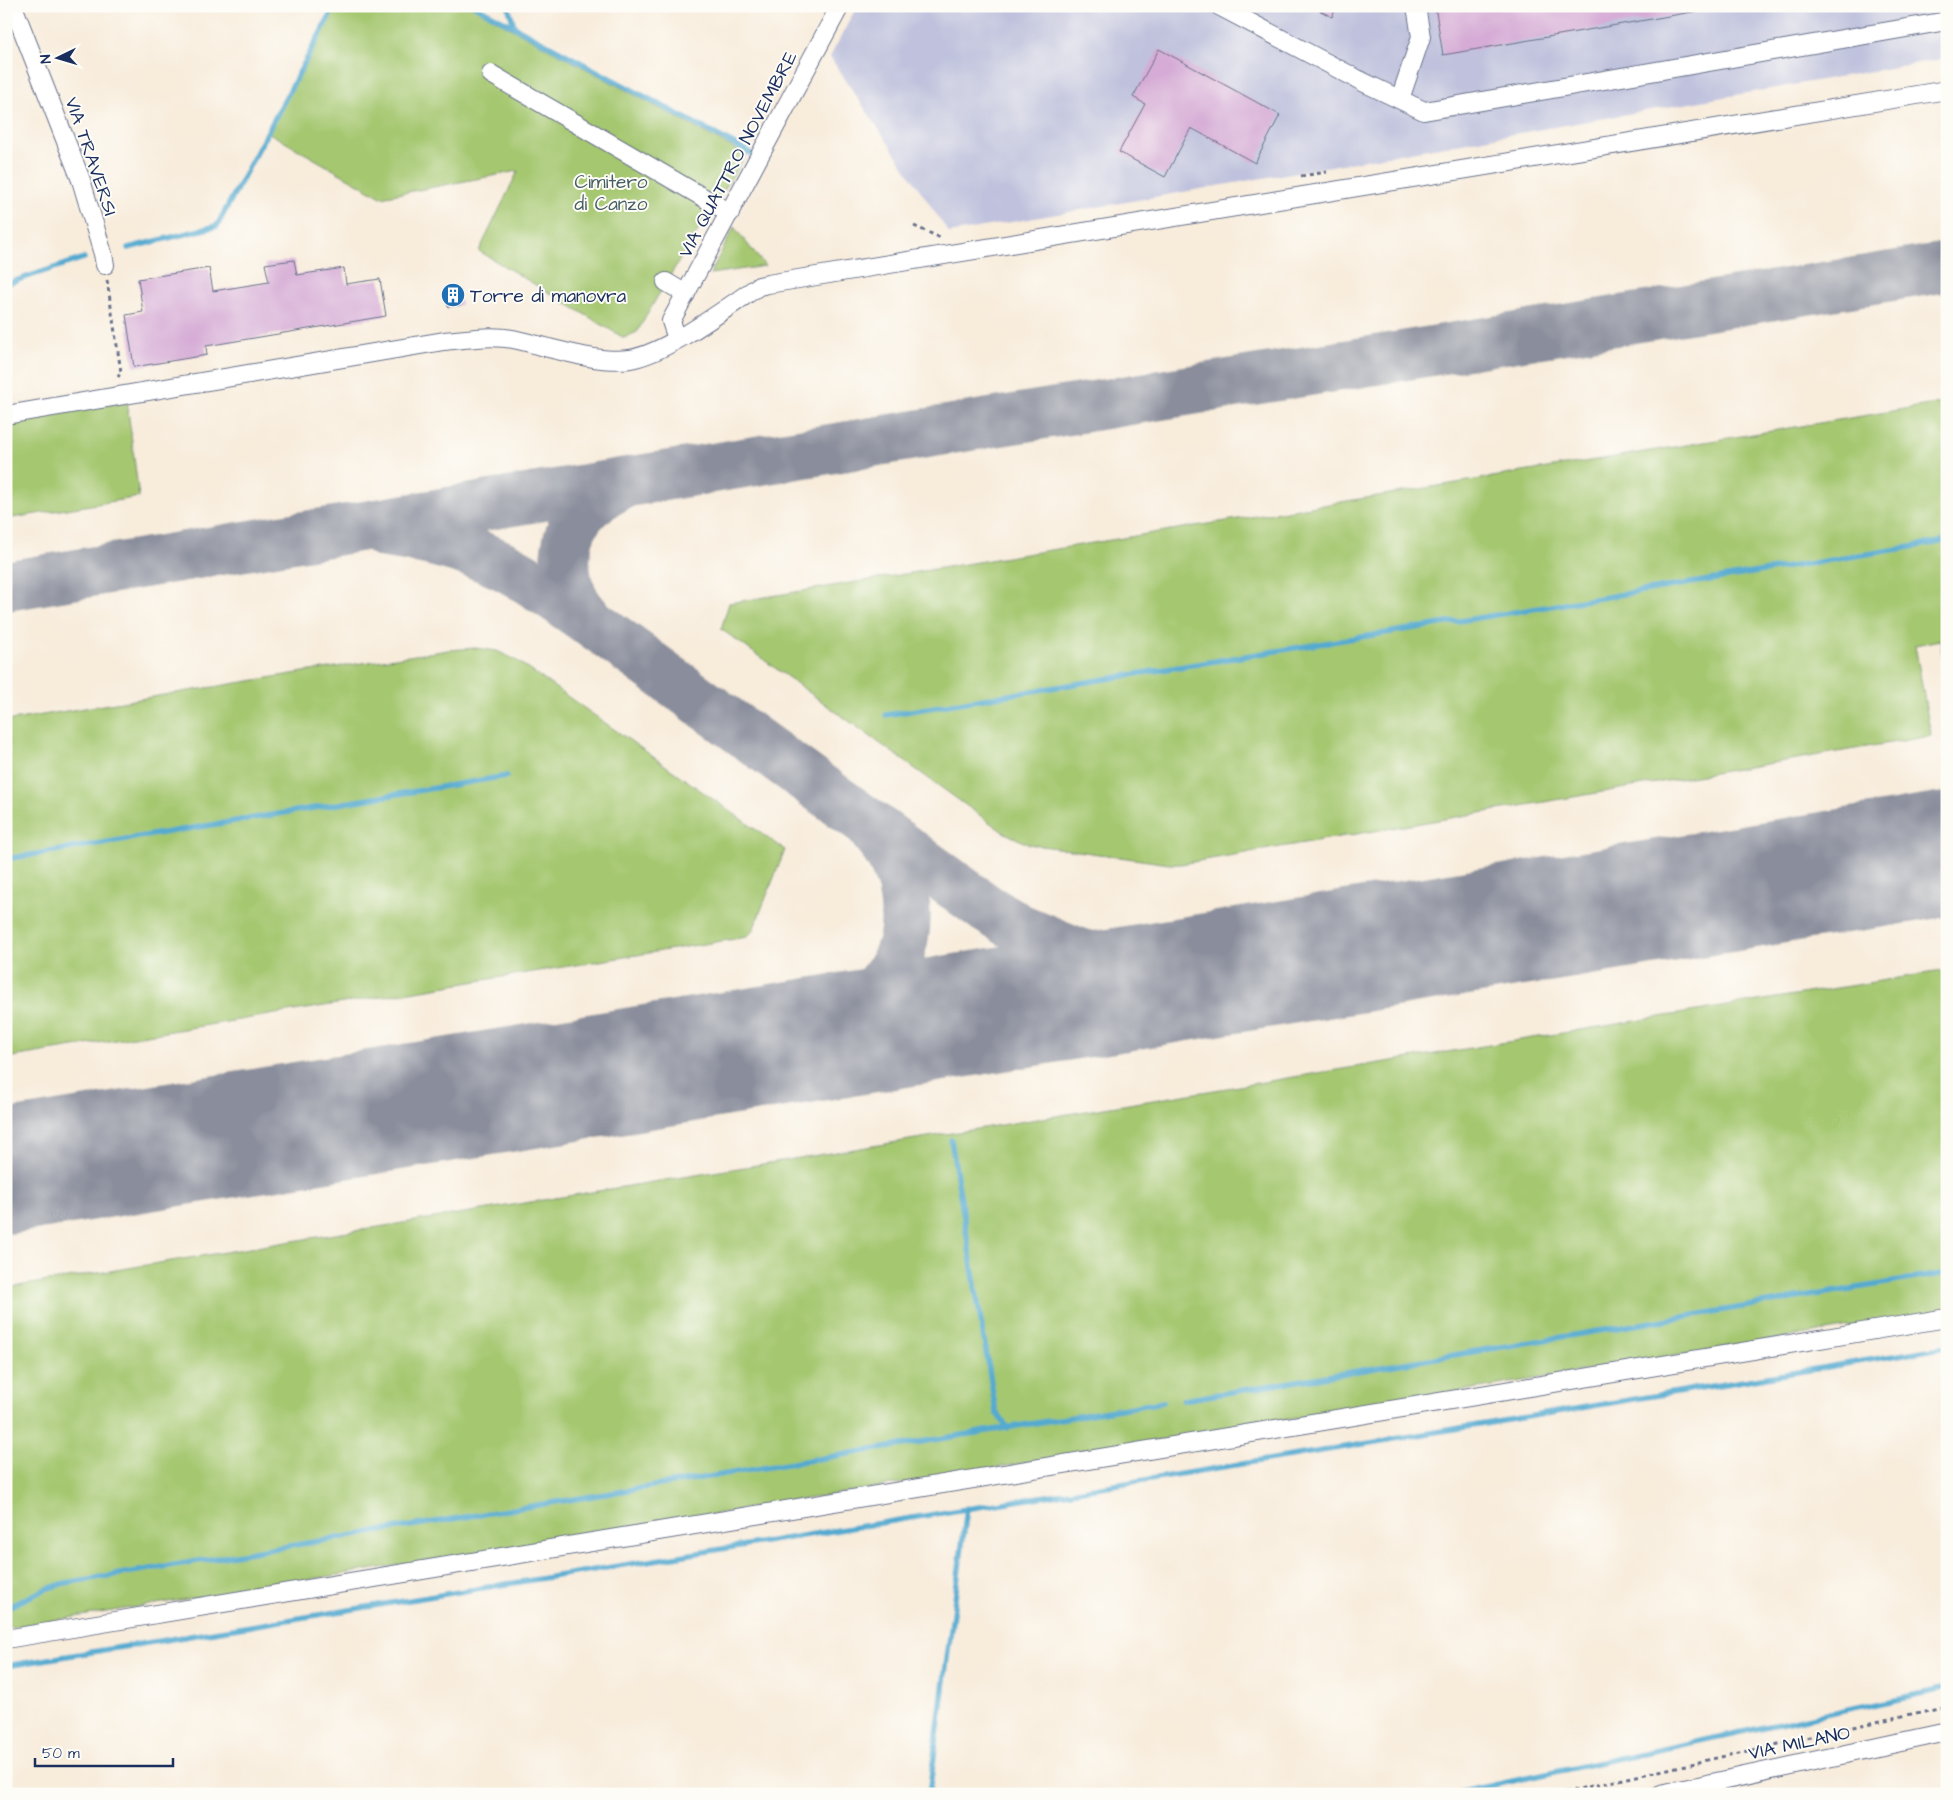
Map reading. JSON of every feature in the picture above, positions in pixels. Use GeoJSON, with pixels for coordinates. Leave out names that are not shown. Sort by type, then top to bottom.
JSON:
{"type":"FeatureCollection","features":[{"type":"Feature","properties":{"kind":"street","name":"VIA TRAVERSI"},"geometry":{"type":"LineString","coordinates":[[13,6],[81,180],[105,265]]}},
{"type":"Feature","properties":{"kind":"street","name":"VIA QUATTRO NOVEMBRE"},"geometry":{"type":"LineString","coordinates":[[677,339],[672,321],[840,6]]}},
{"type":"Feature","properties":{"kind":"street"},"geometry":{"type":"LineString","coordinates":[[1219,6],[1363,82],[1424,110],[1947,21]]}},
{"type":"Feature","properties":{"kind":"street"},"geometry":{"type":"LineString","coordinates":[[1400,99],[1421,37],[1416,6]]}},
{"type":"Feature","properties":{"kind":"street"},"geometry":{"type":"LineString","coordinates":[[491,74],[730,212]]}},
{"type":"Feature","properties":{"kind":"street"},"geometry":{"type":"LineString","coordinates":[[6,415],[444,341],[482,337],[511,339],[574,354],[611,360],[630,359],[654,352],[759,286],[768,284],[1947,90]]}},
{"type":"Feature","properties":{"kind":"street"},"geometry":{"type":"LineString","coordinates":[[666,282],[686,294]]}},
{"type":"Feature","properties":{"kind":"street"},"geometry":{"type":"LineString","coordinates":[[6,1639],[1947,1318]]}},
{"type":"Feature","properties":{"kind":"street","name":"VIA MILANO"},"geometry":{"type":"LineString","coordinates":[[1661,1794],[1947,1732]]}},
{"type":"Feature","properties":{"kind":"path"},"geometry":{"type":"LineString","coordinates":[[105,265],[121,372],[116,378]]}},
{"type":"Feature","properties":{"kind":"path"},"geometry":{"type":"LineString","coordinates":[[1557,1794],[1947,1706]]}},
{"type":"Feature","properties":{"kind":"shaded area"},"geometry":{"type":"Polygon","coordinates":[[[857,6],[1947,6],[1947,58],[949,233],[830,57],[857,6]]]}},
{"type":"Feature","properties":{"kind":"green space","name":"Cimitero di Canzo"},"geometry":{"type":"Polygon","coordinates":[[[337,6],[470,6],[746,155],[666,282],[637,332],[624,338],[479,251],[518,171],[381,197],[269,133],[337,6]]]}},
{"type":"Feature","properties":{"kind":"green space"},"geometry":{"type":"Polygon","coordinates":[[[734,227],[765,266],[710,274],[734,227]]]}},
{"type":"Feature","properties":{"kind":"green space"},"geometry":{"type":"Polygon","coordinates":[[[127,402],[139,497],[6,519],[6,422],[127,402]]]}},
{"type":"Feature","properties":{"kind":"green space"},"geometry":{"type":"Polygon","coordinates":[[[1947,402],[1947,683],[1940,640],[1915,645],[1931,736],[1181,864],[1169,864],[1028,844],[1003,832],[721,629],[729,603],[1947,402]]]}},
{"type":"Feature","properties":{"kind":"green space"},"geometry":{"type":"Polygon","coordinates":[[[476,648],[497,651],[516,660],[785,850],[753,930],[747,937],[6,1058],[6,721],[310,671],[448,650],[476,648]]]}},
{"type":"Feature","properties":{"kind":"green space"},"geometry":{"type":"Polygon","coordinates":[[[1947,970],[1947,1311],[612,1531],[6,1628],[6,1288],[1947,970]]]}},
{"type":"Feature","properties":{"kind":"building"},"geometry":{"type":"Polygon","coordinates":[[[1311,6],[1337,6],[1332,17],[1311,6]]]}},
{"type":"Feature","properties":{"kind":"building"},"geometry":{"type":"Polygon","coordinates":[[[1435,6],[1721,6],[1721,7],[1443,55],[1435,6]]]}},
{"type":"Feature","properties":{"kind":"building"},"geometry":{"type":"Polygon","coordinates":[[[1159,49],[1280,115],[1255,163],[1191,128],[1165,177],[1119,152],[1145,104],[1133,97],[1159,49]]]}},
{"type":"Feature","properties":{"kind":"building"},"geometry":{"type":"Polygon","coordinates":[[[294,260],[297,275],[344,268],[346,284],[380,279],[386,316],[206,346],[207,355],[134,367],[126,315],[143,312],[138,279],[209,268],[213,291],[269,282],[265,264],[294,260]]]}},
{"type":"Feature","properties":{"kind":"building","name":"Torre di manovra"},"geometry":{"type":"Polygon","coordinates":[[[456,288],[461,305],[448,307],[448,289],[456,288]]]}},
{"type":"Feature","properties":{"kind":"waterway"},"geometry":{"type":"LineString","coordinates":[[128,248],[217,226],[335,6]]}},
{"type":"Feature","properties":{"kind":"waterway"},"geometry":{"type":"LineString","coordinates":[[475,6],[752,154]]}},
{"type":"Feature","properties":{"kind":"waterway"},"geometry":{"type":"LineString","coordinates":[[508,6],[515,28]]}},
{"type":"Feature","properties":{"kind":"waterway"},"geometry":{"type":"LineString","coordinates":[[6,284],[84,258]]}},
{"type":"Feature","properties":{"kind":"waterway"},"geometry":{"type":"LineString","coordinates":[[886,715],[1947,541]]}},
{"type":"Feature","properties":{"kind":"waterway"},"geometry":{"type":"LineString","coordinates":[[6,859],[507,776]]}},
{"type":"Feature","properties":{"kind":"waterway"},"geometry":{"type":"LineString","coordinates":[[951,1140],[996,1412],[1008,1428]]}},
{"type":"Feature","properties":{"kind":"waterway"},"geometry":{"type":"LineString","coordinates":[[1183,1400],[1947,1273]]}},
{"type":"Feature","properties":{"kind":"waterway"},"geometry":{"type":"LineString","coordinates":[[6,1666],[1947,1347]]}},
{"type":"Feature","properties":{"kind":"waterway"},"geometry":{"type":"LineString","coordinates":[[6,1608],[46,1589],[65,1583],[1163,1402]]}},
{"type":"Feature","properties":{"kind":"waterway"},"geometry":{"type":"LineString","coordinates":[[929,1794],[967,1508]]}},
{"type":"Feature","properties":{"kind":"waterway"},"geometry":{"type":"LineString","coordinates":[[1452,1794],[1947,1688]]}},
{"type":"Feature","properties":{"kind":"taxiway"},"geometry":{"type":"LineString","coordinates":[[6,586],[627,482],[1947,267]]}},
{"type":"Feature","properties":{"kind":"taxiway"},"geometry":{"type":"LineString","coordinates":[[625,483],[601,496],[588,506],[574,525],[566,549],[566,574],[569,586],[577,604],[591,622],[987,909],[1019,928],[1082,954],[1145,967],[1221,973]]}},
{"type":"Feature","properties":{"kind":"taxiway"},"geometry":{"type":"LineString","coordinates":[[385,533],[445,544],[502,565],[525,577],[589,621]]}},
{"type":"Feature","properties":{"kind":"taxiway"},"geometry":{"type":"LineString","coordinates":[[777,1045],[826,1023],[868,996],[885,978],[898,958],[904,934],[904,895],[896,866],[874,832]]}},
{"type":"Feature","properties":{"kind":"runway"},"geometry":{"type":"LineString","coordinates":[[6,1172],[1947,854]]}},
{"type":"Feature","properties":{"kind":"place","name":"Torre di manovra"},"geometry":{"type":"Point","coordinates":[453,295]}}]}
